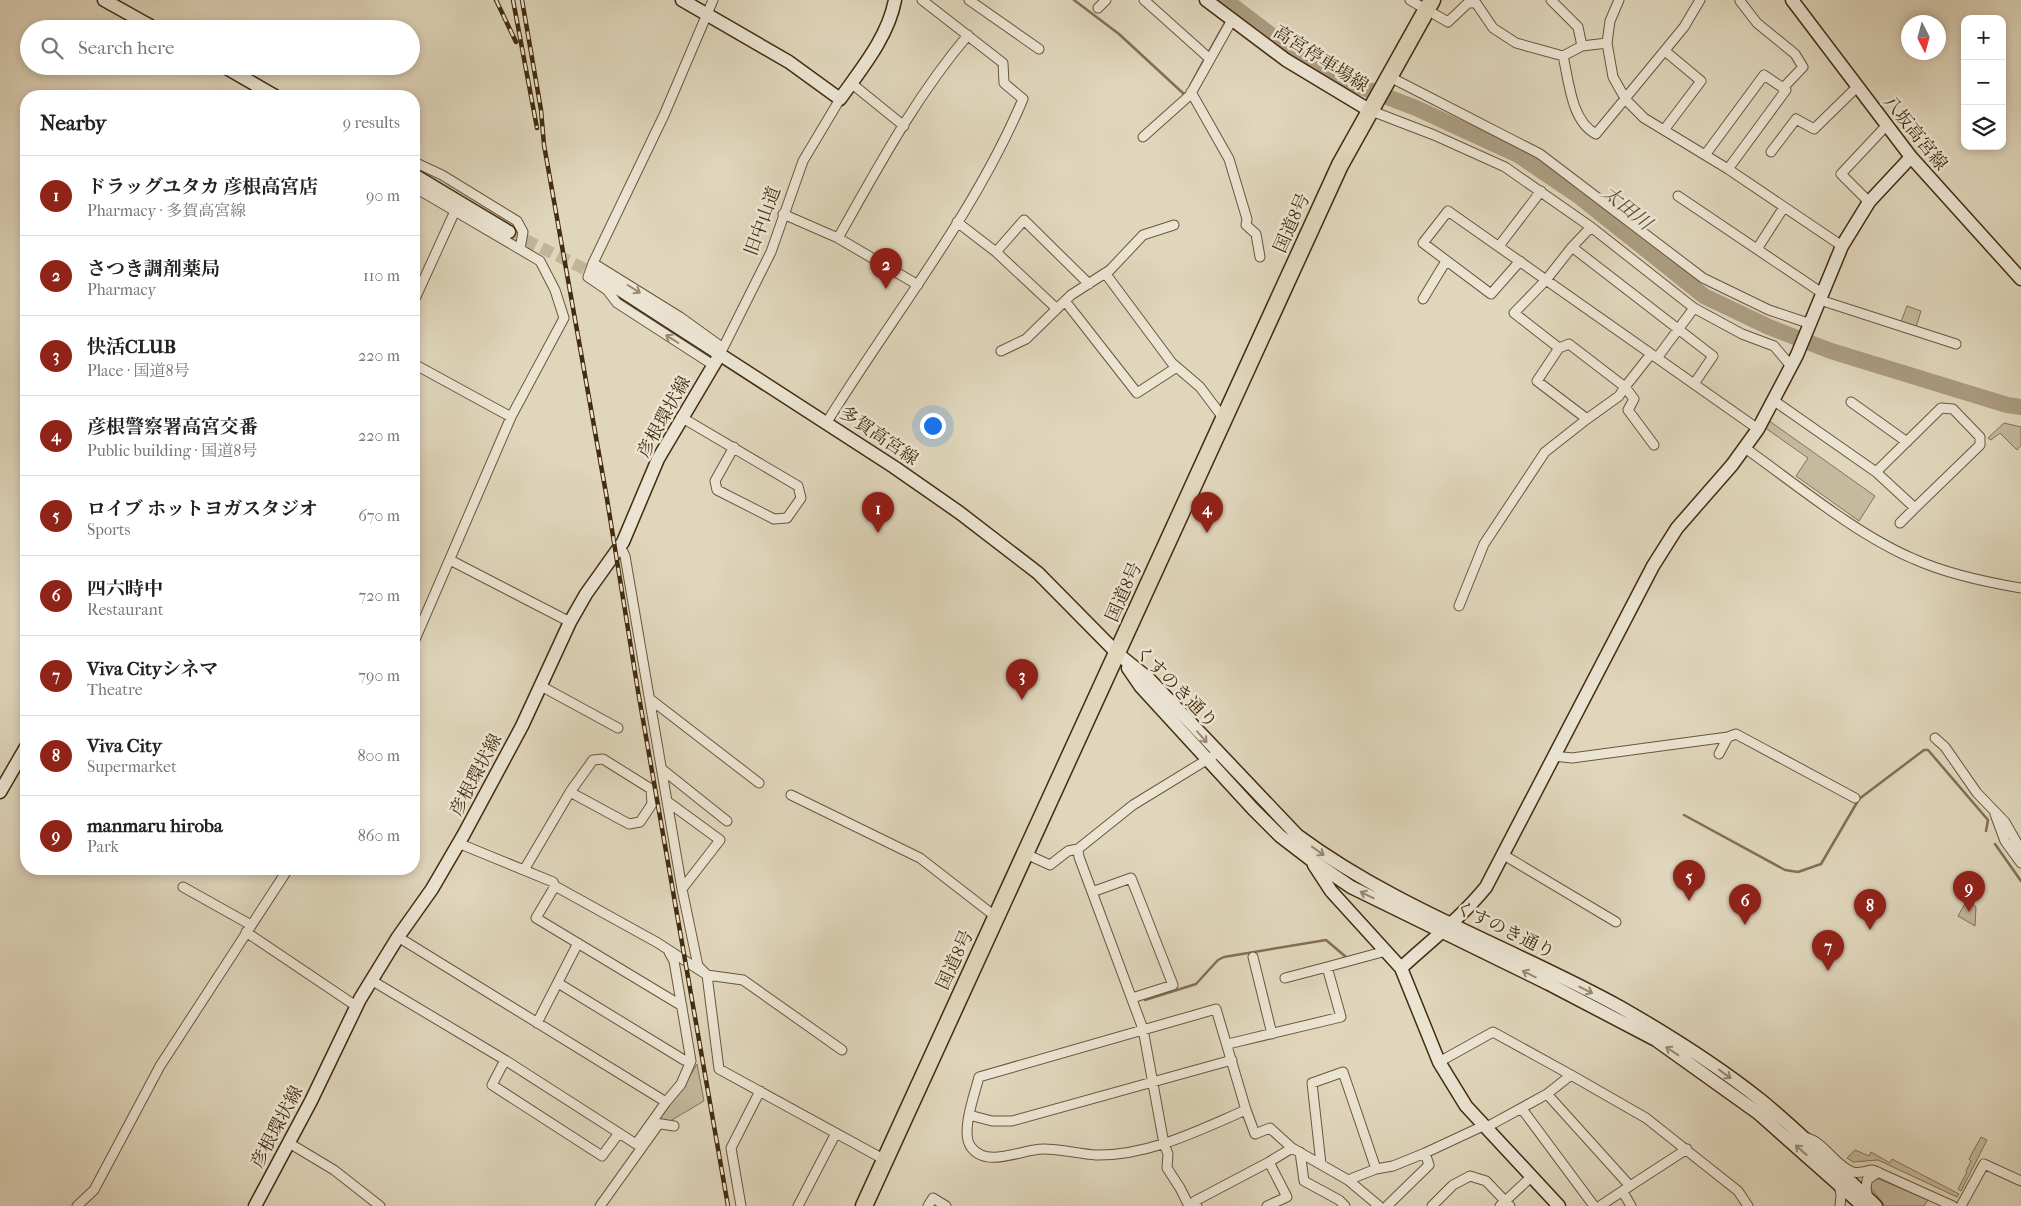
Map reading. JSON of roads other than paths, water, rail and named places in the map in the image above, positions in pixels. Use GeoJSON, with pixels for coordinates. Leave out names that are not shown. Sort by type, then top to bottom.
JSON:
{"type":"FeatureCollection","features":[{"type":"Feature","properties":{"kind":"highway","name":"国道8号"},"geometry":{"type":"LineString","coordinates":[[864,1206],[1340,165],[1429,5]]}},
{"type":"Feature","properties":{"kind":"main road"},"geometry":{"type":"LineString","coordinates":[[104,0],[140,20]]}},
{"type":"Feature","properties":{"kind":"main road"},"geometry":{"type":"LineString","coordinates":[[682,0],[788,62],[840,99],[884,33],[895,0]]}},
{"type":"Feature","properties":{"kind":"main road","name":"高宮停車場線"},"geometry":{"type":"LineString","coordinates":[[1206,0],[1286,60],[1371,107]]}},
{"type":"Feature","properties":{"kind":"main road","name":"八坂高宮線"},"geometry":{"type":"LineString","coordinates":[[1792,0],[1911,157],[2021,279]]}},
{"type":"Feature","properties":{"kind":"main road"},"geometry":{"type":"LineString","coordinates":[[239,75],[265,90]]}},
{"type":"Feature","properties":{"kind":"main road"},"geometry":{"type":"LineString","coordinates":[[1401,968],[1462,915],[1486,887],[1566,729],[1661,553],[1677,528],[1745,448],[1758,429],[1810,326],[1842,246],[1869,202],[1911,157]]}},
{"type":"Feature","properties":{"kind":"main road"},"geometry":{"type":"LineString","coordinates":[[420,179],[509,232]]}},
{"type":"Feature","properties":{"kind":"main road","name":"多賀高宮線"},"geometry":{"type":"LineString","coordinates":[[597,276],[718,356],[827,422],[960,513],[1038,574],[1118,654]]}},
{"type":"Feature","properties":{"kind":"main road","name":"彦根環状線"},"geometry":{"type":"LineString","coordinates":[[255,1206],[289,1143],[356,1006],[398,938],[432,889],[492,783],[541,686],[570,622],[586,594],[620,546],[636,514],[658,458],[718,356]]}},
{"type":"Feature","properties":{"kind":"main road","name":"くすのき通り"},"geometry":{"type":"LineString","coordinates":[[1118,654],[1149,679],[1280,836],[1310,859],[1351,887],[1447,927],[1597,995],[1661,1031],[1753,1094],[1804,1137],[1869,1204]]}},
{"type":"Feature","properties":{"kind":"main road","name":"くすのき通り"},"geometry":{"type":"LineString","coordinates":[[1212,756],[1297,835],[1321,853],[1447,927],[1656,1040],[1758,1114],[1839,1184],[1869,1204]]}},
{"type":"Feature","properties":{"kind":"main road"},"geometry":{"type":"LineString","coordinates":[[0,792],[20,760]]}},
{"type":"Feature","properties":{"kind":"main road"},"geometry":{"type":"LineString","coordinates":[[1310,859],[1331,891],[1401,968],[1439,1062],[1456,1091],[1484,1127],[1559,1206]]}},
{"type":"Feature","properties":{"kind":"street"},"geometry":{"type":"LineString","coordinates":[[713,0],[664,115],[592,263],[588,277],[607,290],[617,303],[718,356]]}},
{"type":"Feature","properties":{"kind":"street"},"geometry":{"type":"LineString","coordinates":[[827,422],[918,285],[957,222],[1010,131],[1023,99],[1004,82],[1003,63],[922,0]]}},
{"type":"Feature","properties":{"kind":"street"},"geometry":{"type":"LineString","coordinates":[[969,0],[1039,49]]}},
{"type":"Feature","properties":{"kind":"street"},"geometry":{"type":"LineString","coordinates":[[1098,8],[1106,0]]}},
{"type":"Feature","properties":{"kind":"street"},"geometry":{"type":"LineString","coordinates":[[1144,0],[1210,59]]}},
{"type":"Feature","properties":{"kind":"street"},"geometry":{"type":"LineString","coordinates":[[1410,0],[1429,5],[1448,22],[1468,4],[1476,3],[1493,28],[1516,43],[1563,56],[1582,46],[1608,43]]}},
{"type":"Feature","properties":{"kind":"street"},"geometry":{"type":"LineString","coordinates":[[1551,0],[1578,27],[1582,46]]}},
{"type":"Feature","properties":{"kind":"street"},"geometry":{"type":"LineString","coordinates":[[1563,56],[1578,115],[1588,130],[1596,134],[1626,100],[1684,27],[1700,0]]}},
{"type":"Feature","properties":{"kind":"street"},"geometry":{"type":"LineString","coordinates":[[1617,1],[1610,21],[1608,43],[1613,77],[1626,100],[1644,118],[1728,169],[1842,246]]}},
{"type":"Feature","properties":{"kind":"street"},"geometry":{"type":"LineString","coordinates":[[1740,1],[1757,23],[1794,54],[1803,68],[1783,88]]}},
{"type":"Feature","properties":{"kind":"street"},"geometry":{"type":"LineString","coordinates":[[1143,137],[1191,92],[1232,20]]}},
{"type":"Feature","properties":{"kind":"street"},"geometry":{"type":"LineString","coordinates":[[838,238],[889,147],[944,62],[968,35]]}},
{"type":"Feature","properties":{"kind":"street"},"geometry":{"type":"LineString","coordinates":[[1664,130],[1701,81],[1665,51]]}},
{"type":"Feature","properties":{"kind":"street"},"geometry":{"type":"LineString","coordinates":[[1706,155],[1764,75],[1786,90],[1728,169]]}},
{"type":"Feature","properties":{"kind":"street"},"geometry":{"type":"LineString","coordinates":[[1387,78],[1540,154],[1703,278],[1769,310],[1810,326]]}},
{"type":"Feature","properties":{"kind":"street"},"geometry":{"type":"LineString","coordinates":[[851,84],[904,126]]}},
{"type":"Feature","properties":{"kind":"street"},"geometry":{"type":"LineString","coordinates":[[1771,152],[1796,119],[1814,128],[1857,87]]}},
{"type":"Feature","properties":{"kind":"street"},"geometry":{"type":"LineString","coordinates":[[1191,92],[1229,159],[1248,219],[1246,225],[1256,234],[1260,257]]}},
{"type":"Feature","properties":{"kind":"street","name":"旧中山道"},"geometry":{"type":"LineString","coordinates":[[718,356],[758,280],[804,160],[840,99]]}},
{"type":"Feature","properties":{"kind":"street"},"geometry":{"type":"LineString","coordinates":[[1371,107],[1505,167],[1591,227],[1694,308],[1742,334],[1774,346],[1791,366]]}},
{"type":"Feature","properties":{"kind":"street"},"geometry":{"type":"LineString","coordinates":[[1869,202],[1840,174],[1886,126]]}},
{"type":"Feature","properties":{"kind":"street"},"geometry":{"type":"LineString","coordinates":[[420,165],[442,175],[517,221],[523,232],[520,249]]}},
{"type":"Feature","properties":{"kind":"street"},"geometry":{"type":"LineString","coordinates":[[420,191],[540,261],[564,318],[511,417],[420,628]]}},
{"type":"Feature","properties":{"kind":"street"},"geometry":{"type":"LineString","coordinates":[[1499,246],[1541,191]]}},
{"type":"Feature","properties":{"kind":"street"},"geometry":{"type":"LineString","coordinates":[[1678,196],[1757,249],[1821,296],[1956,344]]}},
{"type":"Feature","properties":{"kind":"street"},"geometry":{"type":"LineString","coordinates":[[1757,249],[1784,207]]}},
{"type":"Feature","properties":{"kind":"street"},"geometry":{"type":"LineString","coordinates":[[420,288],[455,211]]}},
{"type":"Feature","properties":{"kind":"street"},"geometry":{"type":"LineString","coordinates":[[1520,261],[1491,294],[1423,242],[1448,211],[1499,246],[1758,429]]}},
{"type":"Feature","properties":{"kind":"street"},"geometry":{"type":"LineString","coordinates":[[783,214],[838,238],[918,285]]}},
{"type":"Feature","properties":{"kind":"street"},"geometry":{"type":"LineString","coordinates":[[996,252],[1024,220],[1089,284]]}},
{"type":"Feature","properties":{"kind":"street"},"geometry":{"type":"LineString","coordinates":[[957,222],[996,252],[1057,309]]}},
{"type":"Feature","properties":{"kind":"street"},"geometry":{"type":"LineString","coordinates":[[1001,351],[1026,339],[1065,301],[1105,273],[1142,235],[1174,225]]}},
{"type":"Feature","properties":{"kind":"street"},"geometry":{"type":"LineString","coordinates":[[1559,348],[1514,313],[1546,280],[1572,247],[1591,227]]}},
{"type":"Feature","properties":{"kind":"street"},"geometry":{"type":"LineString","coordinates":[[1572,247],[1713,356],[1694,384]]}},
{"type":"Feature","properties":{"kind":"street"},"geometry":{"type":"LineString","coordinates":[[1423,299],[1446,260]]}},
{"type":"Feature","properties":{"kind":"street"},"geometry":{"type":"LineString","coordinates":[[592,263],[680,317],[718,356]]}},
{"type":"Feature","properties":{"kind":"street"},"geometry":{"type":"LineString","coordinates":[[1105,273],[1177,367],[1200,387],[1224,420]]}},
{"type":"Feature","properties":{"kind":"street"},"geometry":{"type":"LineString","coordinates":[[1065,301],[1137,393],[1177,367]]}},
{"type":"Feature","properties":{"kind":"street"},"geometry":{"type":"LineString","coordinates":[[1459,606],[1484,544],[1545,452],[1619,396],[1679,328],[1694,308]]}},
{"type":"Feature","properties":{"kind":"street"},"geometry":{"type":"LineString","coordinates":[[1587,419],[1537,381],[1559,348],[1569,344],[1625,387],[1634,399],[1628,410],[1654,445]]}},
{"type":"Feature","properties":{"kind":"street"},"geometry":{"type":"LineString","coordinates":[[420,367],[511,417]]}},
{"type":"Feature","properties":{"kind":"street"},"geometry":{"type":"LineString","coordinates":[[1773,400],[1876,472],[1915,508]]}},
{"type":"Feature","properties":{"kind":"street"},"geometry":{"type":"LineString","coordinates":[[1851,402],[1907,442]]}},
{"type":"Feature","properties":{"kind":"street"},"geometry":{"type":"LineString","coordinates":[[1876,472],[1941,408],[1953,409],[1980,437],[1980,445],[1900,523]]}},
{"type":"Feature","properties":{"kind":"street"},"geometry":{"type":"LineString","coordinates":[[681,417],[734,448],[798,486],[801,498],[787,518],[774,519],[717,490],[715,481],[734,448]]}},
{"type":"Feature","properties":{"kind":"street"},"geometry":{"type":"LineString","coordinates":[[1745,448],[1883,544],[1915,560],[1960,575],[2021,588]]}},
{"type":"Feature","properties":{"kind":"street"},"geometry":{"type":"LineString","coordinates":[[620,546],[625,556],[682,889],[698,966],[707,975],[719,1069],[885,1160]]}},
{"type":"Feature","properties":{"kind":"street"},"geometry":{"type":"LineString","coordinates":[[450,560],[570,622]]}},
{"type":"Feature","properties":{"kind":"street"},"geometry":{"type":"LineString","coordinates":[[541,686],[618,728]]}},
{"type":"Feature","properties":{"kind":"street"},"geometry":{"type":"LineString","coordinates":[[650,699],[759,783]]}},
{"type":"Feature","properties":{"kind":"street"},"geometry":{"type":"LineString","coordinates":[[1554,756],[1572,758],[1736,734],[1855,798]]}},
{"type":"Feature","properties":{"kind":"street"},"geometry":{"type":"LineString","coordinates":[[1719,754],[1728,736]]}},
{"type":"Feature","properties":{"kind":"street"},"geometry":{"type":"LineString","coordinates":[[1935,738],[1945,747],[1977,793],[1995,814],[2005,822],[2021,850]]}},
{"type":"Feature","properties":{"kind":"street"},"geometry":{"type":"LineString","coordinates":[[1026,854],[1050,865],[1068,851],[1078,849],[1132,806],[1212,756]]}},
{"type":"Feature","properties":{"kind":"street"},"geometry":{"type":"LineString","coordinates":[[524,870],[570,792],[593,760],[604,758],[650,789],[652,804],[640,822],[629,824],[570,792]]}},
{"type":"Feature","properties":{"kind":"street"},"geometry":{"type":"LineString","coordinates":[[663,770],[727,821]]}},
{"type":"Feature","properties":{"kind":"street"},"geometry":{"type":"LineString","coordinates":[[790,795],[920,858],[996,917]]}},
{"type":"Feature","properties":{"kind":"street"},"geometry":{"type":"LineString","coordinates":[[668,802],[720,840],[682,889]]}},
{"type":"Feature","properties":{"kind":"street"},"geometry":{"type":"LineString","coordinates":[[1995,814],[2005,841],[2021,863]]}},
{"type":"Feature","properties":{"kind":"street"},"geometry":{"type":"LineString","coordinates":[[458,843],[553,882],[555,886],[658,942],[669,952],[707,975],[743,980],[842,1050]]}},
{"type":"Feature","properties":{"kind":"street"},"geometry":{"type":"LineString","coordinates":[[1078,849],[1079,857],[1144,1029],[1152,1082],[1164,1144],[1168,1154],[1167,1168],[1189,1206]]}},
{"type":"Feature","properties":{"kind":"street"},"geometry":{"type":"LineString","coordinates":[[1502,854],[1616,922]]}},
{"type":"Feature","properties":{"kind":"street"},"geometry":{"type":"LineString","coordinates":[[77,1206],[94,1190],[160,1066],[284,875]]}},
{"type":"Feature","properties":{"kind":"street"},"geometry":{"type":"LineString","coordinates":[[1092,892],[1132,878],[1173,985],[1132,998]]}},
{"type":"Feature","properties":{"kind":"street"},"geometry":{"type":"LineString","coordinates":[[555,886],[536,918],[682,1006]]}},
{"type":"Feature","properties":{"kind":"street"},"geometry":{"type":"LineString","coordinates":[[183,887],[249,928],[356,1006]]}},
{"type":"Feature","properties":{"kind":"street"},"geometry":{"type":"LineString","coordinates":[[398,938],[666,1102]]}},
{"type":"Feature","properties":{"kind":"street"},"geometry":{"type":"LineString","coordinates":[[537,1023],[578,944]]}},
{"type":"Feature","properties":{"kind":"street"},"geometry":{"type":"LineString","coordinates":[[1285,978],[1386,951]]}},
{"type":"Feature","properties":{"kind":"street"},"geometry":{"type":"LineString","coordinates":[[600,1206],[655,1123],[666,1102],[681,1084],[691,1061],[674,961],[669,952]]}},
{"type":"Feature","properties":{"kind":"street"},"geometry":{"type":"LineString","coordinates":[[1253,957],[1272,1034]]}},
{"type":"Feature","properties":{"kind":"street"},"geometry":{"type":"LineString","coordinates":[[1228,1044],[1341,1017],[1327,967]]}},
{"type":"Feature","properties":{"kind":"street"},"geometry":{"type":"LineString","coordinates":[[371,980],[506,1060],[636,1144],[655,1123]]}},
{"type":"Feature","properties":{"kind":"street"},"geometry":{"type":"LineString","coordinates":[[558,983],[684,1060],[691,1061]]}},
{"type":"Feature","properties":{"kind":"street"},"geometry":{"type":"LineString","coordinates":[[1246,1110],[1164,1144],[1098,1155],[1043,1149],[992,1158],[974,1151],[969,1145],[968,1115],[979,1076],[1216,1009],[1255,1134],[1270,1128],[1296,1150],[1348,1180],[1379,1206]]}},
{"type":"Feature","properties":{"kind":"street"},"geometry":{"type":"LineString","coordinates":[[1439,1062],[1493,1032],[1646,1118],[1738,1191],[1748,1206]]}},
{"type":"Feature","properties":{"kind":"street"},"geometry":{"type":"LineString","coordinates":[[506,1060],[492,1085],[602,1156],[619,1133]]}},
{"type":"Feature","properties":{"kind":"street"},"geometry":{"type":"LineString","coordinates":[[968,1115],[992,1121],[1012,1121],[1232,1060]]}},
{"type":"Feature","properties":{"kind":"street"},"geometry":{"type":"LineString","coordinates":[[1321,1164],[1312,1082],[1343,1072],[1376,1169]]}},
{"type":"Feature","properties":{"kind":"street"},"geometry":{"type":"LineString","coordinates":[[1348,1180],[1376,1169],[1393,1166],[1484,1127],[1522,1109],[1547,1094],[1571,1075]]}},
{"type":"Feature","properties":{"kind":"street"},"geometry":{"type":"LineString","coordinates":[[741,1206],[732,1148],[760,1092]]}},
{"type":"Feature","properties":{"kind":"street"},"geometry":{"type":"LineString","coordinates":[[1547,1094],[1626,1189],[1631,1206]]}},
{"type":"Feature","properties":{"kind":"street"},"geometry":{"type":"LineString","coordinates":[[1522,1109],[1594,1206]]}},
{"type":"Feature","properties":{"kind":"street"},"geometry":{"type":"LineString","coordinates":[[655,1123],[674,1126]]}},
{"type":"Feature","properties":{"kind":"street"},"geometry":{"type":"LineString","coordinates":[[798,1206],[836,1133]]}},
{"type":"Feature","properties":{"kind":"street"},"geometry":{"type":"LineString","coordinates":[[1804,1137],[1820,1144],[1851,1171],[1878,1172],[1953,1206]]}},
{"type":"Feature","properties":{"kind":"street"},"geometry":{"type":"LineString","coordinates":[[289,1143],[334,1170],[380,1206]]}},
{"type":"Feature","properties":{"kind":"street"},"geometry":{"type":"LineString","coordinates":[[1600,1206],[1687,1149]]}},
{"type":"Feature","properties":{"kind":"street"},"geometry":{"type":"LineString","coordinates":[[1197,1206],[1195,1201],[1296,1150]]}},
{"type":"Feature","properties":{"kind":"street"},"geometry":{"type":"LineString","coordinates":[[1296,1150],[1304,1181],[1339,1200],[1345,1206]]}},
{"type":"Feature","properties":{"kind":"street"},"geometry":{"type":"LineString","coordinates":[[1387,1206],[1429,1165],[1425,1153]]}},
{"type":"Feature","properties":{"kind":"street"},"geometry":{"type":"LineString","coordinates":[[1267,1206],[1287,1198],[1269,1162]]}},
{"type":"Feature","properties":{"kind":"street"},"geometry":{"type":"LineString","coordinates":[[1961,1206],[1984,1164],[2021,1181]]}},
{"type":"Feature","properties":{"kind":"street"},"geometry":{"type":"LineString","coordinates":[[1869,1204],[1866,1184],[1869,1176],[1878,1172]]}},
{"type":"Feature","properties":{"kind":"street"},"geometry":{"type":"LineString","coordinates":[[1432,1206],[1453,1184],[1470,1176],[1486,1181],[1505,1204],[1531,1177]]}},
{"type":"Feature","properties":{"kind":"street"},"geometry":{"type":"LineString","coordinates":[[1839,1184],[1840,1206]]}},
{"type":"Feature","properties":{"kind":"street"},"geometry":{"type":"LineString","coordinates":[[928,1206],[933,1198],[946,1206]]}},
{"type":"Feature","properties":{"kind":"waterway"},"geometry":{"type":"LineString","coordinates":[[1074,0],[1119,34],[1185,95],[1186,93]]}},
{"type":"Feature","properties":{"kind":"waterway","name":"太田川"},"geometry":{"type":"LineString","coordinates":[[1225,0],[1288,48],[1348,82],[1416,108],[1518,155],[1580,197],[1704,296],[1769,327],[1831,351],[2007,405],[2021,407]]}},
{"type":"Feature","properties":{"kind":"waterway","name":"太田川"},"geometry":{"type":"LineString","coordinates":[[1231,15],[1236,8]]}},
{"type":"Feature","properties":{"kind":"waterway"},"geometry":{"type":"LineString","coordinates":[[1208,53],[1226,21]]}},
{"type":"Feature","properties":{"kind":"waterway"},"geometry":{"type":"LineString","coordinates":[[1190,86],[1205,58]]}},
{"type":"Feature","properties":{"kind":"waterway"},"geometry":{"type":"LineString","coordinates":[[1684,815],[1785,870],[1798,872],[1821,864],[1859,799],[1924,750],[1928,750],[1988,820],[1986,831]]}},
{"type":"Feature","properties":{"kind":"waterway"},"geometry":{"type":"LineString","coordinates":[[1995,844],[2021,881]]}},
{"type":"Feature","properties":{"kind":"waterway"},"geometry":{"type":"LineString","coordinates":[[1145,1000],[1196,984],[1218,960],[1224,957],[1326,940],[1346,957]]}},
{"type":"Feature","properties":{"kind":"tunnel"},"geometry":{"type":"LineString","coordinates":[[509,232],[597,275]]}},
{"type":"Feature","properties":{"kind":"railway"},"geometry":{"type":"LineString","coordinates":[[496,0],[516,42]]}},
{"type":"Feature","properties":{"kind":"railway"},"geometry":{"type":"LineString","coordinates":[[513,0],[537,128]]}},
{"type":"Feature","properties":{"kind":"railway"},"geometry":{"type":"LineString","coordinates":[[522,0],[541,110],[544,145],[607,499],[638,691],[728,1206]]}},
{"type":"Feature","properties":{"kind":"place","name":"さつき調剤薬局"},"geometry":{"type":"Point","coordinates":[886,289]}},
{"type":"Feature","properties":{"kind":"place","name":"ドラッグユタカ 彦根高宮店"},"geometry":{"type":"Point","coordinates":[878,533]}},
{"type":"Feature","properties":{"kind":"place","name":"彦根警察署高宮交番"},"geometry":{"type":"Point","coordinates":[1207,533]}},
{"type":"Feature","properties":{"kind":"place","name":"快活CLUB"},"geometry":{"type":"Point","coordinates":[1022,700]}},
{"type":"Feature","properties":{"kind":"place","name":"ロイブ ホットヨガスタジオ"},"geometry":{"type":"Point","coordinates":[1689,901]}},
{"type":"Feature","properties":{"kind":"place","name":"manmaru hiroba"},"geometry":{"type":"Point","coordinates":[1969,912]}},
{"type":"Feature","properties":{"kind":"place","name":"四六時中"},"geometry":{"type":"Point","coordinates":[1745,925]}},
{"type":"Feature","properties":{"kind":"place","name":"Viva City"},"geometry":{"type":"Point","coordinates":[1870,930]}},
{"type":"Feature","properties":{"kind":"place","name":"Viva Cityシネマ"},"geometry":{"type":"Point","coordinates":[1828,971]}}]}
